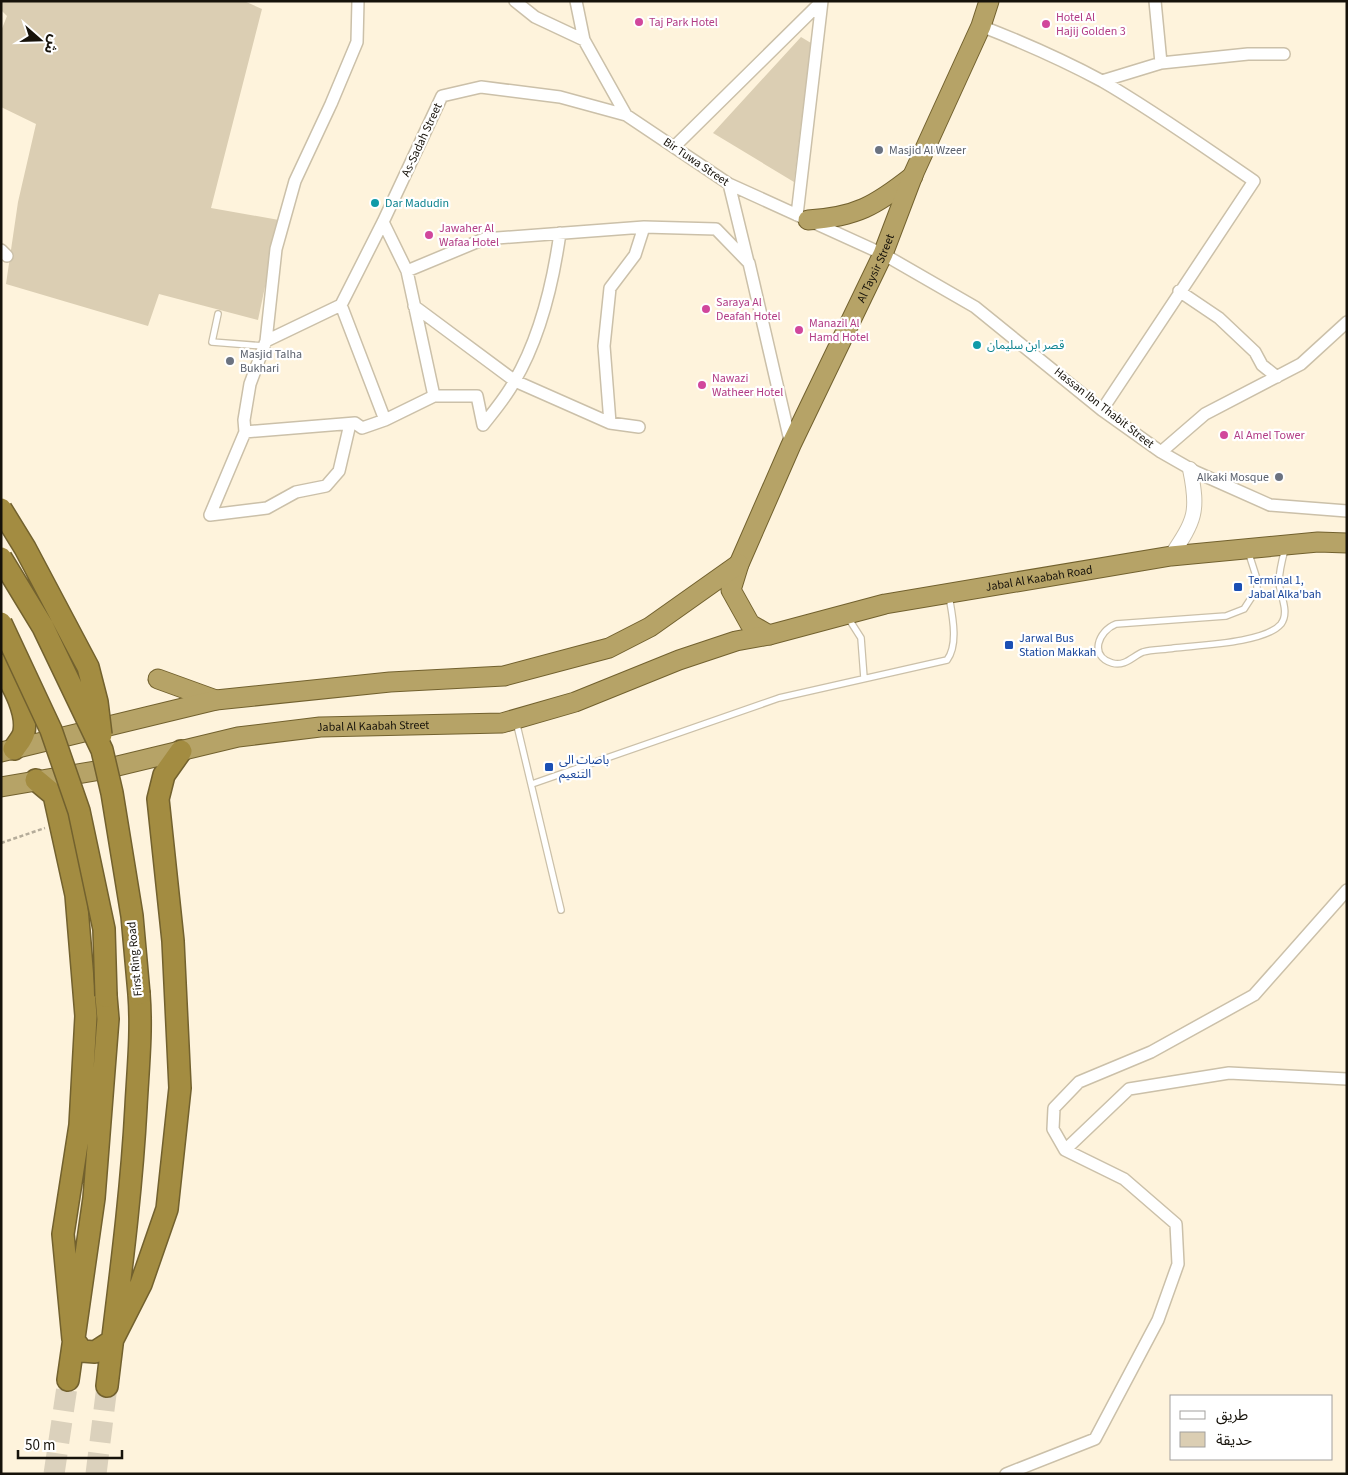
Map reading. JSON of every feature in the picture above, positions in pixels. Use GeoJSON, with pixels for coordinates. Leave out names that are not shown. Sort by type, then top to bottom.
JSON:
{"type":"FeatureCollection","features":[{"type":"Feature","properties":{"kind":"highway","name":"Al Taysir Street"},"geometry":{"type":"LineString","coordinates":[[769,635],[750,624],[731,590],[739,564],[791,445],[883,254],[914,175],[981,26],[989,1]]}},
{"type":"Feature","properties":{"kind":"highway"},"geometry":{"type":"LineString","coordinates":[[802,217],[836,218],[862,211],[889,195],[914,175]]}},
{"type":"Feature","properties":{"kind":"highway"},"geometry":{"type":"LineString","coordinates":[[1,509],[25,548],[88,667],[98,702],[102,750]]}},
{"type":"Feature","properties":{"kind":"highway","name":"Jabal Al Kaabah Road"},"geometry":{"type":"LineString","coordinates":[[736,641],[769,635],[885,604],[1171,556],[1318,542],[1347,543]]}},
{"type":"Feature","properties":{"kind":"highway","name":"First Ring Road"},"geometry":{"type":"LineString","coordinates":[[1,558],[43,627],[102,750],[112,793],[132,916],[141,1022],[134,1144],[124,1254],[107,1386]]}},
{"type":"Feature","properties":{"kind":"highway"},"geometry":{"type":"LineString","coordinates":[[8,751],[216,700],[390,682],[504,676],[609,648],[650,627],[739,564]]}},
{"type":"Feature","properties":{"kind":"highway"},"geometry":{"type":"LineString","coordinates":[[1,623],[51,730],[79,810],[104,929],[108,1019],[94,1198],[68,1380]]}},
{"type":"Feature","properties":{"kind":"highway","name":"Jabal Al Kaabah Street"},"geometry":{"type":"LineString","coordinates":[[1,787],[101,770],[238,737],[320,727],[502,722],[575,702],[679,660],[736,641]]}},
{"type":"Feature","properties":{"kind":"highway"},"geometry":{"type":"LineString","coordinates":[[1,665],[14,688],[24,719],[24,734],[8,751]]}},
{"type":"Feature","properties":{"kind":"highway"},"geometry":{"type":"LineString","coordinates":[[158,679],[216,700]]}},
{"type":"Feature","properties":{"kind":"highway"},"geometry":{"type":"LineString","coordinates":[[36,780],[54,795],[76,895],[86,1016],[80,1126],[62,1234],[73,1339],[82,1351],[95,1352],[112,1341],[142,1284],[168,1208],[180,1088],[173,941],[158,799],[164,775],[181,751]]}},
{"type":"Feature","properties":{"kind":"street"},"geometry":{"type":"LineString","coordinates":[[350,424],[339,471],[326,486],[296,492],[267,508],[210,514],[246,432],[244,420],[250,384],[265,344],[276,249],[295,182],[357,42],[358,1]]}},
{"type":"Feature","properties":{"kind":"street"},"geometry":{"type":"LineString","coordinates":[[515,1],[535,17],[584,40]]}},
{"type":"Feature","properties":{"kind":"street","name":"Bir Tuwa Street"},"geometry":{"type":"LineString","coordinates":[[576,1],[584,40],[626,115],[729,184],[883,254]]}},
{"type":"Feature","properties":{"kind":"street"},"geometry":{"type":"LineString","coordinates":[[674,147],[822,1]]}},
{"type":"Feature","properties":{"kind":"street"},"geometry":{"type":"LineString","coordinates":[[802,217],[822,1]]}},
{"type":"Feature","properties":{"kind":"street"},"geometry":{"type":"LineString","coordinates":[[1155,1],[1161,63]]}},
{"type":"Feature","properties":{"kind":"street"},"geometry":{"type":"LineString","coordinates":[[981,26],[1023,42],[1102,81],[1182,131],[1254,181],[1102,410]]}},
{"type":"Feature","properties":{"kind":"street"},"geometry":{"type":"LineString","coordinates":[[1102,81],[1161,63],[1248,54],[1284,54]]}},
{"type":"Feature","properties":{"kind":"street","name":"As-Sadah Street"},"geometry":{"type":"LineString","coordinates":[[341,304],[384,222],[442,96],[481,87],[560,97],[626,115]]}},
{"type":"Feature","properties":{"kind":"street"},"geometry":{"type":"LineString","coordinates":[[729,184],[791,445]]}},
{"type":"Feature","properties":{"kind":"street"},"geometry":{"type":"LineString","coordinates":[[384,222],[407,272],[434,396]]}},
{"type":"Feature","properties":{"kind":"street"},"geometry":{"type":"LineString","coordinates":[[407,272],[484,239],[644,226],[716,229],[749,263]]}},
{"type":"Feature","properties":{"kind":"street"},"geometry":{"type":"LineString","coordinates":[[610,423],[604,346],[610,288],[635,256],[644,226]]}},
{"type":"Feature","properties":{"kind":"street"},"geometry":{"type":"LineString","coordinates":[[246,432],[355,423],[362,428],[385,420],[434,396],[477,396],[484,425],[515,381],[540,322],[555,270],[560,233]]}},
{"type":"Feature","properties":{"kind":"street","name":"Hassan Ibn Thabit Street"},"geometry":{"type":"LineString","coordinates":[[883,254],[975,306],[1102,410],[1161,452],[1190,468],[1270,505],[1347,511]]}},
{"type":"Feature","properties":{"kind":"street"},"geometry":{"type":"LineString","coordinates":[[1180,291],[1219,318],[1255,352],[1262,365],[1277,377]]}},
{"type":"Feature","properties":{"kind":"street"},"geometry":{"type":"LineString","coordinates":[[265,344],[341,304],[385,420]]}},
{"type":"Feature","properties":{"kind":"street"},"geometry":{"type":"LineString","coordinates":[[414,306],[515,381],[610,423],[639,427]]}},
{"type":"Feature","properties":{"kind":"street"},"geometry":{"type":"LineString","coordinates":[[1161,452],[1205,414],[1301,364],[1347,322]]}},
{"type":"Feature","properties":{"kind":"street"},"geometry":{"type":"LineString","coordinates":[[1171,556],[1194,516],[1195,492],[1190,468]]}},
{"type":"Feature","properties":{"kind":"street"},"geometry":{"type":"LineString","coordinates":[[1006,1474],[1095,1439],[1158,1320],[1178,1264],[1176,1224],[1124,1179],[1065,1150],[1053,1129],[1054,1108],[1079,1082],[1150,1052],[1254,995],[1347,890]]}},
{"type":"Feature","properties":{"kind":"street"},"geometry":{"type":"LineString","coordinates":[[1065,1150],[1129,1090],[1229,1074],[1347,1079]]}},
{"type":"Feature","properties":{"kind":"lane"},"geometry":{"type":"LineString","coordinates":[[218,314],[212,342],[265,344]]}},
{"type":"Feature","properties":{"kind":"lane"},"geometry":{"type":"LineString","coordinates":[[1247,549],[1257,579],[1257,589],[1244,609],[1226,616],[1116,624],[1106,628],[1098,641],[1099,650],[1104,658],[1112,663],[1127,662],[1143,652],[1236,640],[1263,635],[1274,629],[1282,623],[1285,612],[1280,583],[1280,570],[1286,545]]}},
{"type":"Feature","properties":{"kind":"lane"},"geometry":{"type":"LineString","coordinates":[[532,784],[779,698],[947,660],[953,645],[949,594]]}},
{"type":"Feature","properties":{"kind":"lane"},"geometry":{"type":"LineString","coordinates":[[846,615],[861,638],[864,678]]}},
{"type":"Feature","properties":{"kind":"lane"},"geometry":{"type":"LineString","coordinates":[[516,719],[561,910]]}},
{"type":"Feature","properties":{"kind":"path"},"geometry":{"type":"LineString","coordinates":[[1,843],[60,823]]}},
{"type":"Feature","properties":{"kind":"green space"},"geometry":{"type":"Polygon","coordinates":[[[1,1],[244,1],[262,9],[211,208],[279,220],[258,320],[159,294],[148,326],[6,284],[18,202],[36,124],[1,107],[1,31],[7,16],[1,10],[1,1]]]}},
{"type":"Feature","properties":{"kind":"green space"},"geometry":{"type":"Polygon","coordinates":[[[801,37],[811,43],[794,182],[713,133],[801,37]]]}},
{"type":"Feature","properties":{"kind":"tunnel"},"geometry":{"type":"LineString","coordinates":[[54,1474],[68,1380]]}},
{"type":"Feature","properties":{"kind":"tunnel"},"geometry":{"type":"LineString","coordinates":[[96,1474],[107,1386]]}},
{"type":"Feature","properties":{"kind":"place","name":"Taj Park Hotel"},"geometry":{"type":"Point","coordinates":[639,22]}},
{"type":"Feature","properties":{"kind":"place","name":"Hotel Al Hajij Golden 3"},"geometry":{"type":"Point","coordinates":[1046,24]}},
{"type":"Feature","properties":{"kind":"place","name":"Masjid Al Wzeer"},"geometry":{"type":"Point","coordinates":[879,150]}},
{"type":"Feature","properties":{"kind":"place","name":"Dar Madudin"},"geometry":{"type":"Point","coordinates":[375,203]}},
{"type":"Feature","properties":{"kind":"place","name":"Jawaher Al Wafaa Hotel"},"geometry":{"type":"Point","coordinates":[429,235]}},
{"type":"Feature","properties":{"kind":"place","name":"Saraya Al Deafah Hotel"},"geometry":{"type":"Point","coordinates":[706,309]}},
{"type":"Feature","properties":{"kind":"place","name":"Manazil Al Hamd Hotel"},"geometry":{"type":"Point","coordinates":[799,330]}},
{"type":"Feature","properties":{"kind":"place","name":"قصر ابن سليمان"},"geometry":{"type":"Point","coordinates":[977,345]}},
{"type":"Feature","properties":{"kind":"place","name":"Masjid Talha Bukhari"},"geometry":{"type":"Point","coordinates":[230,361]}},
{"type":"Feature","properties":{"kind":"place","name":"Nawazi Watheer Hotel"},"geometry":{"type":"Point","coordinates":[702,385]}},
{"type":"Feature","properties":{"kind":"place","name":"Al Amel Tower"},"geometry":{"type":"Point","coordinates":[1224,435]}},
{"type":"Feature","properties":{"kind":"place","name":"Alkaki Mosque"},"geometry":{"type":"Point","coordinates":[1279,477]}},
{"type":"Feature","properties":{"kind":"place","name":"Terminal 1, Jabal Alka'bah"},"geometry":{"type":"Point","coordinates":[1238,587]}},
{"type":"Feature","properties":{"kind":"place","name":"Jarwal Bus Station Makkah"},"geometry":{"type":"Point","coordinates":[1009,645]}},
{"type":"Feature","properties":{"kind":"place","name":"باصات الى التنعيم"},"geometry":{"type":"Point","coordinates":[549,767]}}]}
